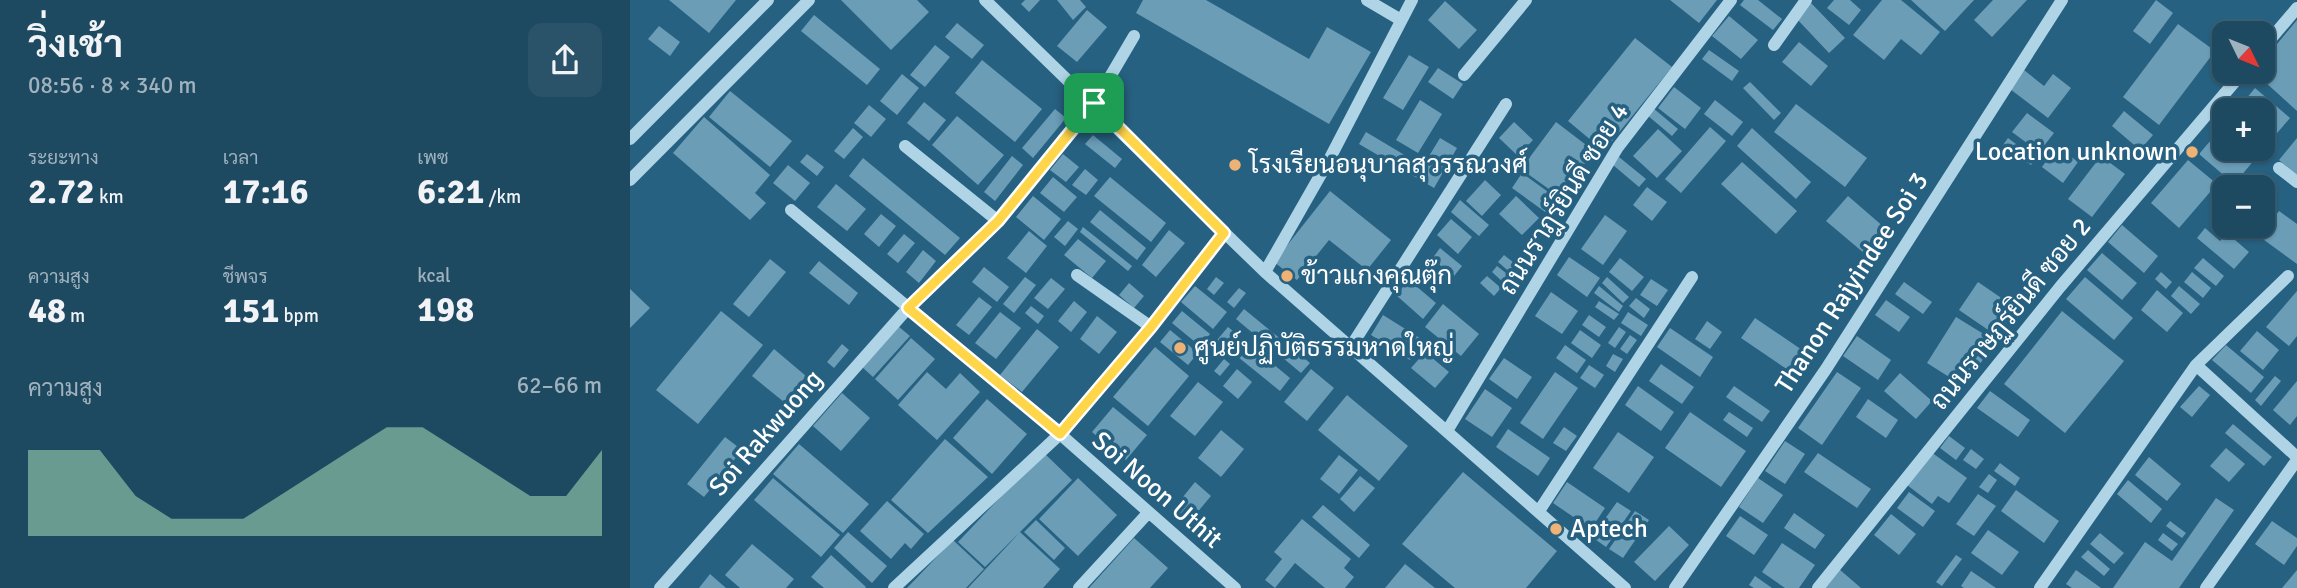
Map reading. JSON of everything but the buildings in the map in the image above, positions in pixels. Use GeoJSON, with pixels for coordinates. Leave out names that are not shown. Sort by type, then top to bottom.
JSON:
{"type":"FeatureCollection","features":[{"type":"Feature","properties":{"kind":"street"},"geometry":{"type":"LineString","coordinates":[[630,139],[768,0]]}},
{"type":"Feature","properties":{"kind":"street"},"geometry":{"type":"LineString","coordinates":[[630,180],[809,0]]}},
{"type":"Feature","properties":{"kind":"street"},"geometry":{"type":"LineString","coordinates":[[1367,0],[1401,20]]}},
{"type":"Feature","properties":{"kind":"street"},"geometry":{"type":"LineString","coordinates":[[1265,272],[1329,160],[1412,0]]}},
{"type":"Feature","properties":{"kind":"street"},"geometry":{"type":"LineString","coordinates":[[1464,75],[1526,0]]}},
{"type":"Feature","properties":{"kind":"street","name":"ถนนราฎร์ยินดี ซอย 4"},"geometry":{"type":"LineString","coordinates":[[1447,431],[1618,147],[1731,0]]}},
{"type":"Feature","properties":{"kind":"street"},"geometry":{"type":"LineString","coordinates":[[1774,45],[1806,0]]}},
{"type":"Feature","properties":{"kind":"street","name":"Thanon Rajyindee Soi 3"},"geometry":{"type":"LineString","coordinates":[[1675,588],[1826,369],[2062,0]]}},
{"type":"Feature","properties":{"kind":"street"},"geometry":{"type":"LineString","coordinates":[[987,1],[1265,272],[1625,588]]}},
{"type":"Feature","properties":{"kind":"street"},"geometry":{"type":"LineString","coordinates":[[2275,34],[2297,8]]}},
{"type":"Feature","properties":{"kind":"street","name":"Soi Rakwuong"},"geometry":{"type":"LineString","coordinates":[[660,588],[908,308],[998,221],[1094,103],[1134,36]]}},
{"type":"Feature","properties":{"kind":"street","name":"ถนนราษฏร์ยินดี ซอย 2"},"geometry":{"type":"LineString","coordinates":[[1818,588],[2060,287],[2233,84]]}},
{"type":"Feature","properties":{"kind":"street"},"geometry":{"type":"LineString","coordinates":[[1350,348],[1506,104]]}},
{"type":"Feature","properties":{"kind":"street"},"geometry":{"type":"LineString","coordinates":[[905,146],[998,221]]}},
{"type":"Feature","properties":{"kind":"street"},"geometry":{"type":"LineString","coordinates":[[2279,168],[2297,182]]}},
{"type":"Feature","properties":{"kind":"street","name":"Soi Noon Uthit"},"geometry":{"type":"LineString","coordinates":[[791,210],[1060,434],[1235,588]]}},
{"type":"Feature","properties":{"kind":"street"},"geometry":{"type":"LineString","coordinates":[[894,588],[1060,434],[1151,327],[1224,233]]}},
{"type":"Feature","properties":{"kind":"street"},"geometry":{"type":"LineString","coordinates":[[1077,275],[1151,327]]}},
{"type":"Feature","properties":{"kind":"street"},"geometry":{"type":"LineString","coordinates":[[2040,588],[2196,365],[2288,276]]}},
{"type":"Feature","properties":{"kind":"street"},"geometry":{"type":"LineString","coordinates":[[1539,510],[1692,277]]}},
{"type":"Feature","properties":{"kind":"street"},"geometry":{"type":"LineString","coordinates":[[2196,365],[2297,458],[2206,588]]}},
{"type":"Feature","properties":{"kind":"street"},"geometry":{"type":"LineString","coordinates":[[1079,588],[1148,513]]}},
{"type":"Feature","properties":{"kind":"place","name":"Location unknown"},"geometry":{"type":"Point","coordinates":[2192,152]}},
{"type":"Feature","properties":{"kind":"place","name":"โรงเรียนอนุบาลสุวรรณวงศ์"},"geometry":{"type":"Point","coordinates":[1235,165]}},
{"type":"Feature","properties":{"kind":"place","name":"ข้าวแกงคุณตุ๊ก"},"geometry":{"type":"Point","coordinates":[1287,276]}},
{"type":"Feature","properties":{"kind":"place","name":"ศูนย์ปฏิบัติธรรมหาดใหญ่"},"geometry":{"type":"Point","coordinates":[1180,348]}},
{"type":"Feature","properties":{"kind":"place","name":"Aptech"},"geometry":{"type":"Point","coordinates":[1556,529]}},
{"type":"Feature","properties":{"kind":"route"},"geometry":{"type":"LineString","coordinates":[[1094,103],[1224,233],[1151,327],[1060,434],[908,308],[998,221],[1094,103]]}}]}
